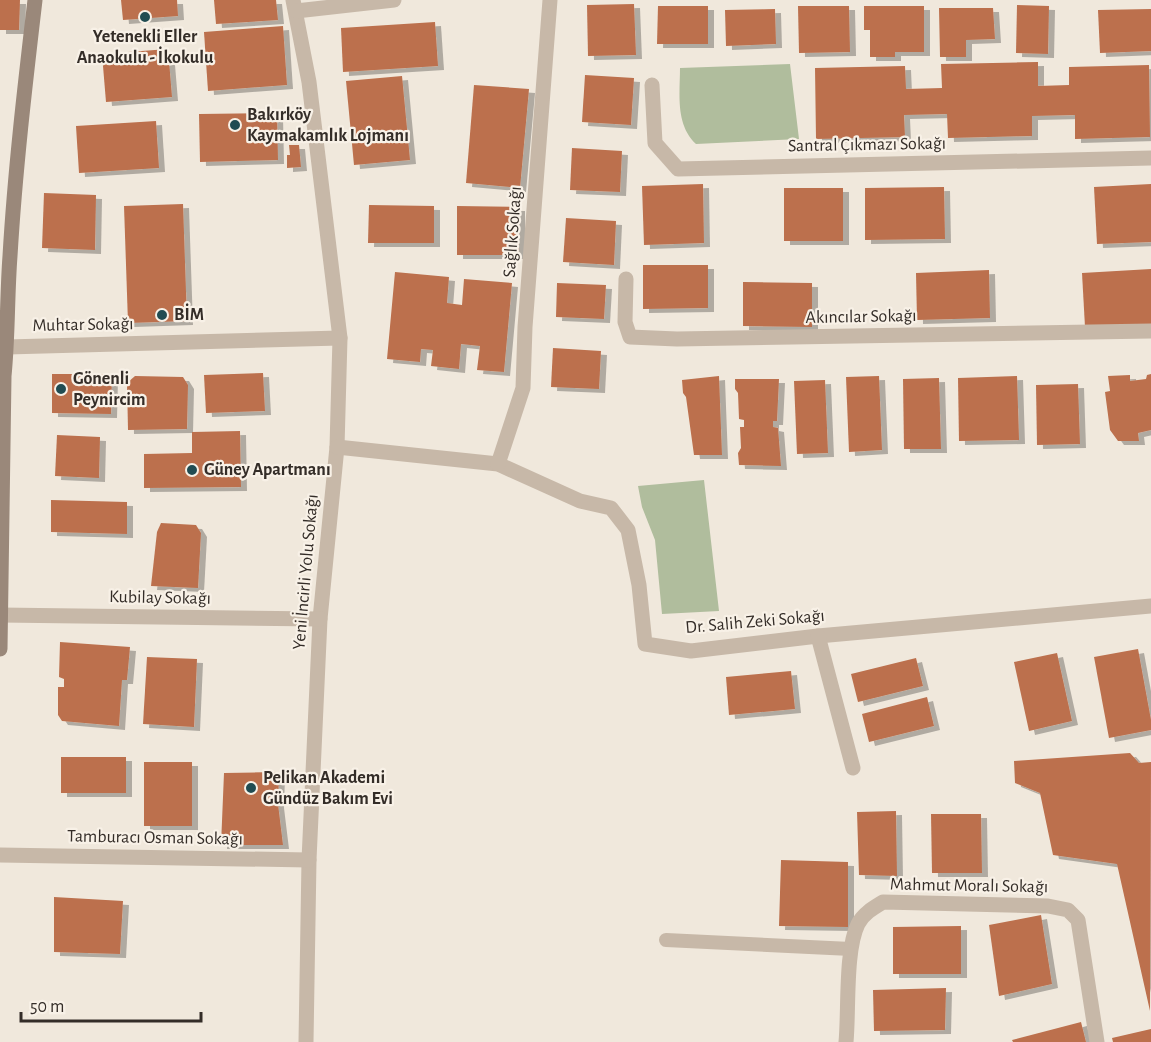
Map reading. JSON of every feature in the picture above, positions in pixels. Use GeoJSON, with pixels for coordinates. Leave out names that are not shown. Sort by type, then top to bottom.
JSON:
{"type":"FeatureCollection","features":[{"type":"Feature","properties":{"kind":"main road"},"geometry":{"type":"LineString","coordinates":[[0,648],[2,376],[7,347],[5,257],[35,0]]}},
{"type":"Feature","properties":{"kind":"street"},"geometry":{"type":"LineString","coordinates":[[295,5],[394,0]]}},
{"type":"Feature","properties":{"kind":"street","name":"Sağlık Sokağı"},"geometry":{"type":"LineString","coordinates":[[498,464],[523,388],[525,327],[550,0]]}},
{"type":"Feature","properties":{"kind":"street","name":"Yeni İncirli Yolu Sokağı"},"geometry":{"type":"LineString","coordinates":[[295,5],[309,82],[340,338],[337,447],[320,619],[309,860],[306,1042]]}},
{"type":"Feature","properties":{"kind":"street","name":"Santral Çıkmazı Sokağı"},"geometry":{"type":"LineString","coordinates":[[652,85],[655,143],[678,169],[1151,158]]}},
{"type":"Feature","properties":{"kind":"street","name":"Akıncılar Sokağı"},"geometry":{"type":"LineString","coordinates":[[626,279],[625,322],[630,337],[677,339],[1151,331]]}},
{"type":"Feature","properties":{"kind":"street","name":"Muhtar Sokağı"},"geometry":{"type":"LineString","coordinates":[[7,347],[340,338]]}},
{"type":"Feature","properties":{"kind":"street","name":"Dr. Salih Zeki Sokağı"},"geometry":{"type":"LineString","coordinates":[[337,447],[498,464],[580,501],[611,508],[628,530],[639,585],[645,644],[691,651],[818,636],[1151,606]]}},
{"type":"Feature","properties":{"kind":"street","name":"Kubilay Sokağı"},"geometry":{"type":"LineString","coordinates":[[1,615],[320,619]]}},
{"type":"Feature","properties":{"kind":"street"},"geometry":{"type":"LineString","coordinates":[[818,636],[853,768]]}},
{"type":"Feature","properties":{"kind":"street","name":"Tamburacı Osman Sokağı"},"geometry":{"type":"LineString","coordinates":[[0,855],[309,860]]}},
{"type":"Feature","properties":{"kind":"street","name":"Mahmut Moralı Sokağı"},"geometry":{"type":"LineString","coordinates":[[846,1042],[851,949],[858,924],[870,910],[883,902],[1048,906],[1068,910],[1078,920],[1097,1042]]}},
{"type":"Feature","properties":{"kind":"lane"},"geometry":{"type":"LineString","coordinates":[[666,940],[851,949]]}},
{"type":"Feature","properties":{"kind":"green space"},"geometry":{"type":"Polygon","coordinates":[[[790,64],[799,139],[696,144],[689,136],[680,108],[680,68],[790,64]]]}},
{"type":"Feature","properties":{"kind":"green space"},"geometry":{"type":"Polygon","coordinates":[[[704,480],[719,611],[662,614],[655,540],[642,507],[638,486],[704,480]]]}},
{"type":"Feature","properties":{"kind":"building"},"geometry":{"type":"Polygon","coordinates":[[[0,0],[20,0],[19,30],[0,30],[0,0]]]}},
{"type":"Feature","properties":{"kind":"building"},"geometry":{"type":"Polygon","coordinates":[[[121,0],[177,0],[178,16],[123,20],[121,0]]]}},
{"type":"Feature","properties":{"kind":"building"},"geometry":{"type":"Polygon","coordinates":[[[214,0],[276,0],[278,20],[216,24],[214,0]]]}},
{"type":"Feature","properties":{"kind":"building"},"geometry":{"type":"Polygon","coordinates":[[[634,4],[636,55],[588,56],[587,5],[634,4]]]}},
{"type":"Feature","properties":{"kind":"building"},"geometry":{"type":"Polygon","coordinates":[[[1017,5],[1049,6],[1048,54],[1016,53],[1017,5]]]}},
{"type":"Feature","properties":{"kind":"building"},"geometry":{"type":"Polygon","coordinates":[[[658,6],[708,6],[708,44],[657,44],[658,6]]]}},
{"type":"Feature","properties":{"kind":"building"},"geometry":{"type":"Polygon","coordinates":[[[798,6],[849,6],[850,52],[799,53],[798,6]]]}},
{"type":"Feature","properties":{"kind":"building"},"geometry":{"type":"Polygon","coordinates":[[[864,6],[924,6],[924,52],[895,52],[895,57],[870,57],[870,30],[864,30],[864,6]]]}},
{"type":"Feature","properties":{"kind":"building"},"geometry":{"type":"Polygon","coordinates":[[[939,8],[993,8],[995,39],[966,40],[966,57],[940,57],[939,8]]]}},
{"type":"Feature","properties":{"kind":"building"},"geometry":{"type":"Polygon","coordinates":[[[775,9],[776,44],[726,46],[725,10],[775,9]]]}},
{"type":"Feature","properties":{"kind":"building"},"geometry":{"type":"Polygon","coordinates":[[[1151,9],[1151,51],[1100,53],[1098,10],[1151,9]]]}},
{"type":"Feature","properties":{"kind":"building"},"geometry":{"type":"Polygon","coordinates":[[[435,22],[438,66],[343,72],[341,28],[435,22]]]}},
{"type":"Feature","properties":{"kind":"building"},"geometry":{"type":"Polygon","coordinates":[[[283,26],[287,85],[208,91],[204,32],[283,26]]]}},
{"type":"Feature","properties":{"kind":"building"},"geometry":{"type":"Polygon","coordinates":[[[168,49],[172,97],[106,102],[102,54],[168,49]]]}},
{"type":"Feature","properties":{"kind":"building"},"geometry":{"type":"Polygon","coordinates":[[[1038,62],[1038,86],[1069,85],[1069,67],[1149,65],[1150,137],[1075,139],[1075,115],[1032,116],[1032,136],[948,138],[947,114],[904,115],[905,137],[816,139],[815,68],[905,66],[906,89],[942,88],[941,64],[1038,62]]]}},
{"type":"Feature","properties":{"kind":"building"},"geometry":{"type":"Polygon","coordinates":[[[585,75],[634,78],[631,125],[582,122],[585,75]]]}},
{"type":"Feature","properties":{"kind":"building"},"geometry":{"type":"Polygon","coordinates":[[[402,76],[410,160],[354,165],[346,81],[402,76]]]}},
{"type":"Feature","properties":{"kind":"building"},"geometry":{"type":"Polygon","coordinates":[[[474,85],[529,89],[520,188],[466,183],[474,85]]]}},
{"type":"Feature","properties":{"kind":"building","name":"Bakırköy Kaymakamlık Lojmanı"},"geometry":{"type":"Polygon","coordinates":[[[277,113],[278,160],[200,162],[199,114],[277,113]]]}},
{"type":"Feature","properties":{"kind":"building"},"geometry":{"type":"Polygon","coordinates":[[[156,121],[159,168],[79,173],[76,126],[156,121]]]}},
{"type":"Feature","properties":{"kind":"building"},"geometry":{"type":"Polygon","coordinates":[[[289,145],[299,145],[301,167],[287,168],[287,155],[290,155],[289,145]]]}},
{"type":"Feature","properties":{"kind":"building"},"geometry":{"type":"Polygon","coordinates":[[[572,148],[622,151],[620,192],[570,190],[572,148]]]}},
{"type":"Feature","properties":{"kind":"building"},"geometry":{"type":"Polygon","coordinates":[[[703,184],[704,243],[644,245],[642,186],[703,184]]]}},
{"type":"Feature","properties":{"kind":"building"},"geometry":{"type":"Polygon","coordinates":[[[1151,184],[1151,242],[1097,244],[1094,187],[1151,184]]]}},
{"type":"Feature","properties":{"kind":"building"},"geometry":{"type":"Polygon","coordinates":[[[944,187],[945,239],[865,240],[865,188],[944,187]]]}},
{"type":"Feature","properties":{"kind":"building"},"geometry":{"type":"Polygon","coordinates":[[[784,188],[843,188],[843,241],[784,241],[784,188]]]}},
{"type":"Feature","properties":{"kind":"building"},"geometry":{"type":"Polygon","coordinates":[[[44,193],[96,195],[95,250],[42,248],[44,193]]]}},
{"type":"Feature","properties":{"kind":"building"},"geometry":{"type":"Polygon","coordinates":[[[183,204],[187,321],[128,323],[124,206],[183,204]]]}},
{"type":"Feature","properties":{"kind":"building"},"geometry":{"type":"Polygon","coordinates":[[[369,205],[434,206],[434,243],[368,243],[369,205]]]}},
{"type":"Feature","properties":{"kind":"building"},"geometry":{"type":"Polygon","coordinates":[[[457,206],[519,207],[519,255],[457,255],[457,206]]]}},
{"type":"Feature","properties":{"kind":"building"},"geometry":{"type":"Polygon","coordinates":[[[566,218],[616,221],[614,265],[563,262],[566,218]]]}},
{"type":"Feature","properties":{"kind":"building"},"geometry":{"type":"Polygon","coordinates":[[[643,265],[708,265],[708,308],[643,309],[643,265]]]}},
{"type":"Feature","properties":{"kind":"building"},"geometry":{"type":"Polygon","coordinates":[[[1151,269],[1151,324],[1085,327],[1082,273],[1151,269]]]}},
{"type":"Feature","properties":{"kind":"building"},"geometry":{"type":"Polygon","coordinates":[[[989,270],[990,318],[917,320],[916,273],[989,270]]]}},
{"type":"Feature","properties":{"kind":"building"},"geometry":{"type":"Polygon","coordinates":[[[395,272],[449,277],[447,303],[462,305],[464,279],[512,283],[504,372],[477,370],[480,346],[461,344],[459,369],[431,366],[433,350],[421,349],[420,362],[387,359],[395,272]]]}},
{"type":"Feature","properties":{"kind":"building"},"geometry":{"type":"Polygon","coordinates":[[[743,282],[812,283],[812,327],[743,326],[743,282]]]}},
{"type":"Feature","properties":{"kind":"building"},"geometry":{"type":"Polygon","coordinates":[[[557,283],[606,285],[604,319],[556,317],[557,283]]]}},
{"type":"Feature","properties":{"kind":"building"},"geometry":{"type":"Polygon","coordinates":[[[553,348],[601,351],[599,389],[551,387],[553,348]]]}},
{"type":"Feature","properties":{"kind":"building"},"geometry":{"type":"Polygon","coordinates":[[[263,373],[265,411],[206,413],[204,375],[263,373]]]}},
{"type":"Feature","properties":{"kind":"building"},"geometry":{"type":"Polygon","coordinates":[[[52,374],[112,374],[111,414],[52,413],[52,374]]]}},
{"type":"Feature","properties":{"kind":"building"},"geometry":{"type":"Polygon","coordinates":[[[1151,374],[1151,430],[1138,433],[1139,441],[1118,441],[1110,430],[1105,392],[1110,391],[1108,376],[1130,375],[1130,381],[1146,379],[1147,375],[1151,374]]]}},
{"type":"Feature","properties":{"kind":"building"},"geometry":{"type":"Polygon","coordinates":[[[135,376],[183,377],[188,385],[187,429],[128,430],[127,383],[135,376]]]}},
{"type":"Feature","properties":{"kind":"building"},"geometry":{"type":"Polygon","coordinates":[[[719,376],[722,455],[694,455],[682,380],[719,376]]]}},
{"type":"Feature","properties":{"kind":"building"},"geometry":{"type":"Polygon","coordinates":[[[879,376],[882,450],[849,452],[846,377],[879,376]]]}},
{"type":"Feature","properties":{"kind":"building"},"geometry":{"type":"Polygon","coordinates":[[[1017,376],[1019,440],[959,441],[958,378],[1017,376]]]}},
{"type":"Feature","properties":{"kind":"building"},"geometry":{"type":"Polygon","coordinates":[[[939,378],[941,449],[904,449],[903,379],[939,378]]]}},
{"type":"Feature","properties":{"kind":"building"},"geometry":{"type":"Polygon","coordinates":[[[735,379],[779,379],[777,421],[773,421],[773,427],[778,428],[781,466],[739,465],[740,427],[744,427],[744,420],[739,419],[735,379]]]}},
{"type":"Feature","properties":{"kind":"building"},"geometry":{"type":"Polygon","coordinates":[[[825,380],[828,453],[797,454],[794,381],[825,380]]]}},
{"type":"Feature","properties":{"kind":"building"},"geometry":{"type":"Polygon","coordinates":[[[1078,384],[1080,444],[1037,445],[1036,385],[1078,384]]]}},
{"type":"Feature","properties":{"kind":"building","name":"Güney Apartmanı"},"geometry":{"type":"Polygon","coordinates":[[[240,431],[241,487],[144,488],[144,454],[192,453],[192,432],[240,431]]]}},
{"type":"Feature","properties":{"kind":"building"},"geometry":{"type":"Polygon","coordinates":[[[57,435],[100,437],[99,478],[55,476],[57,435]]]}},
{"type":"Feature","properties":{"kind":"building"},"geometry":{"type":"Polygon","coordinates":[[[51,500],[127,502],[127,534],[51,532],[51,500]]]}},
{"type":"Feature","properties":{"kind":"building"},"geometry":{"type":"Polygon","coordinates":[[[161,523],[196,525],[201,533],[198,588],[151,586],[157,532],[161,523]]]}},
{"type":"Feature","properties":{"kind":"building"},"geometry":{"type":"Polygon","coordinates":[[[60,642],[130,647],[127,680],[122,680],[119,726],[62,721],[58,715],[58,687],[64,687],[64,679],[59,677],[60,642]]]}},
{"type":"Feature","properties":{"kind":"building"},"geometry":{"type":"Polygon","coordinates":[[[1138,649],[1151,730],[1109,738],[1094,657],[1138,649]]]}},
{"type":"Feature","properties":{"kind":"building"},"geometry":{"type":"Polygon","coordinates":[[[1057,653],[1072,721],[1029,731],[1014,662],[1057,653]]]}},
{"type":"Feature","properties":{"kind":"building"},"geometry":{"type":"Polygon","coordinates":[[[147,657],[197,659],[194,727],[143,724],[147,657]]]}},
{"type":"Feature","properties":{"kind":"building"},"geometry":{"type":"Polygon","coordinates":[[[916,658],[923,686],[858,702],[851,674],[916,658]]]}},
{"type":"Feature","properties":{"kind":"building"},"geometry":{"type":"Polygon","coordinates":[[[791,671],[795,709],[729,715],[726,677],[791,671]]]}},
{"type":"Feature","properties":{"kind":"building"},"geometry":{"type":"Polygon","coordinates":[[[927,697],[934,726],[869,742],[862,714],[927,697]]]}},
{"type":"Feature","properties":{"kind":"building"},"geometry":{"type":"Polygon","coordinates":[[[1130,753],[1139,763],[1151,762],[1150,1011],[1117,864],[1053,855],[1040,793],[1015,783],[1014,761],[1130,753]]]}},
{"type":"Feature","properties":{"kind":"building"},"geometry":{"type":"Polygon","coordinates":[[[61,757],[126,757],[126,793],[61,793],[61,757]]]}},
{"type":"Feature","properties":{"kind":"building"},"geometry":{"type":"Polygon","coordinates":[[[144,762],[192,762],[192,826],[144,826],[144,762]]]}},
{"type":"Feature","properties":{"kind":"building"},"geometry":{"type":"Polygon","coordinates":[[[279,772],[278,804],[283,845],[221,845],[224,773],[279,772]]]}},
{"type":"Feature","properties":{"kind":"building"},"geometry":{"type":"Polygon","coordinates":[[[896,811],[897,876],[859,875],[857,812],[896,811]]]}},
{"type":"Feature","properties":{"kind":"building"},"geometry":{"type":"Polygon","coordinates":[[[931,814],[981,814],[982,873],[932,873],[931,814]]]}},
{"type":"Feature","properties":{"kind":"building"},"geometry":{"type":"Polygon","coordinates":[[[781,860],[848,862],[848,927],[779,926],[781,860]]]}},
{"type":"Feature","properties":{"kind":"building"},"geometry":{"type":"Polygon","coordinates":[[[54,897],[123,901],[120,954],[54,952],[54,897]]]}},
{"type":"Feature","properties":{"kind":"building"},"geometry":{"type":"Polygon","coordinates":[[[1041,915],[1052,984],[999,996],[989,925],[1041,915]]]}},
{"type":"Feature","properties":{"kind":"building"},"geometry":{"type":"Polygon","coordinates":[[[961,926],[961,974],[893,974],[893,927],[961,926]]]}},
{"type":"Feature","properties":{"kind":"building"},"geometry":{"type":"Polygon","coordinates":[[[946,988],[945,1030],[874,1031],[873,990],[946,988]]]}},
{"type":"Feature","properties":{"kind":"building"},"geometry":{"type":"Polygon","coordinates":[[[1081,1022],[1086,1042],[1013,1042],[1012,1040],[1081,1022]]]}},
{"type":"Feature","properties":{"kind":"building"},"geometry":{"type":"Polygon","coordinates":[[[1151,1029],[1151,1042],[1113,1042],[1112,1038],[1151,1029]]]}},
{"type":"Feature","properties":{"kind":"place","name":"Yetenekli Eller Anaokulu - İkokulu"},"geometry":{"type":"Point","coordinates":[145,17]}},
{"type":"Feature","properties":{"kind":"place","name":"Bakırköy Kaymakamlık Lojmanı"},"geometry":{"type":"Point","coordinates":[235,125]}},
{"type":"Feature","properties":{"kind":"place","name":"BİM"},"geometry":{"type":"Point","coordinates":[162,315]}},
{"type":"Feature","properties":{"kind":"place","name":"Gönenli Peynircim"},"geometry":{"type":"Point","coordinates":[61,389]}},
{"type":"Feature","properties":{"kind":"place","name":"Güney Apartmanı"},"geometry":{"type":"Point","coordinates":[192,470]}},
{"type":"Feature","properties":{"kind":"place","name":"Pelikan Akademi Gündüz Bakım Evi"},"geometry":{"type":"Point","coordinates":[251,788]}}]}
